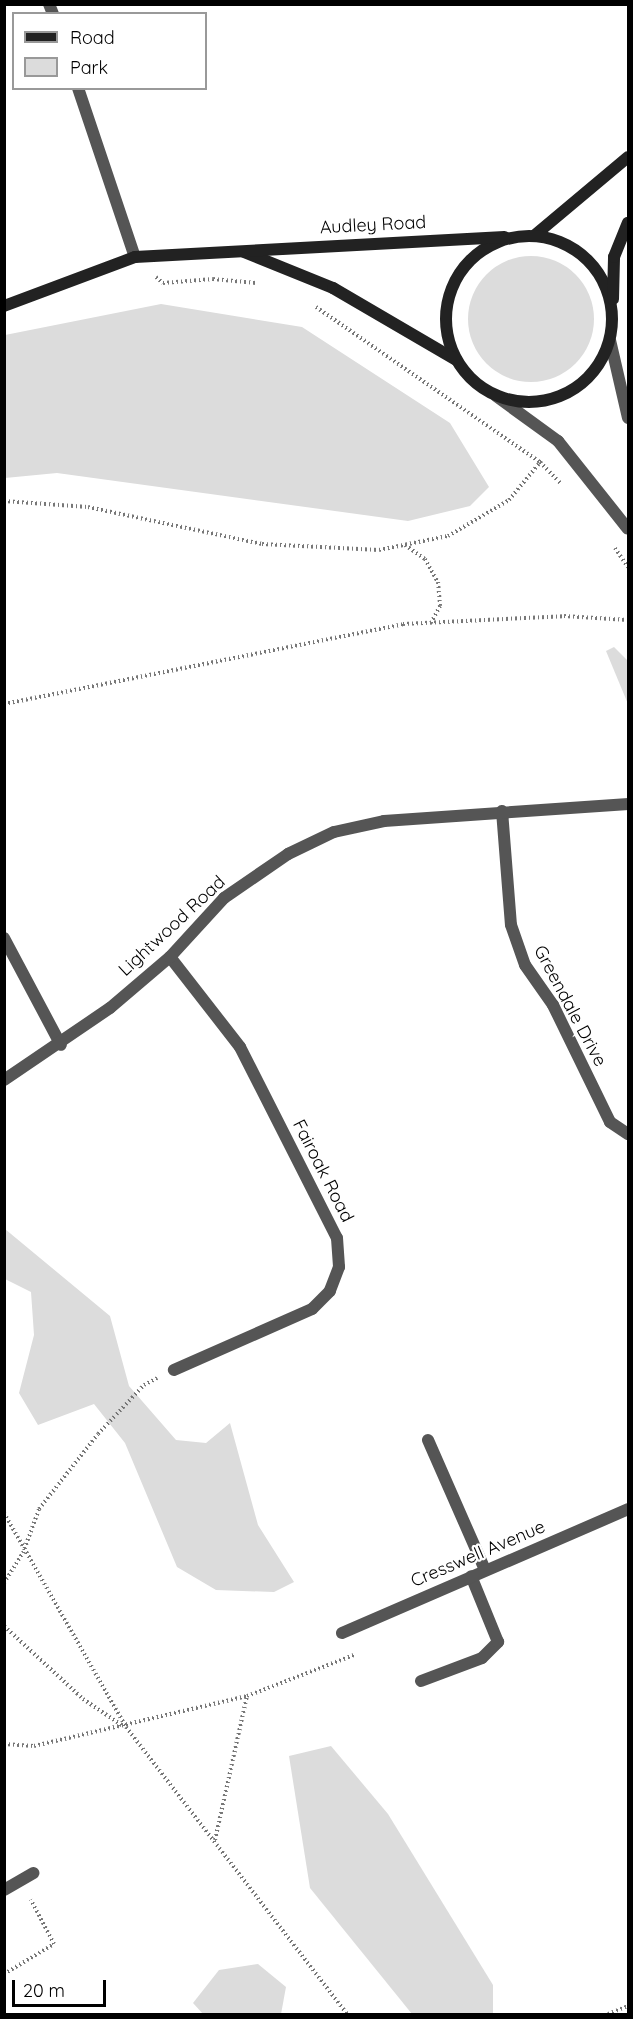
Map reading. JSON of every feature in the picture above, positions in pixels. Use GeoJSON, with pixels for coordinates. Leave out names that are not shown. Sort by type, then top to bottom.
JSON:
{"type":"FeatureCollection","features":[{"type":"Feature","properties":{"kind":"main road"},"geometry":{"type":"LineString","coordinates":[[536,235],[628,157]]}},
{"type":"Feature","properties":{"kind":"main road"},"geometry":{"type":"LineString","coordinates":[[613,321],[607,288],[591,261],[565,243],[536,235],[510,237],[479,251],[456,278],[446,327],[456,360],[478,385],[496,396],[542,401],[571,391],[598,365],[610,340],[613,321],[614,257],[628,224]]}},
{"type":"Feature","properties":{"kind":"main road","name":"Audley Road"},"geometry":{"type":"LineString","coordinates":[[4,306],[135,257],[510,237]]}},
{"type":"Feature","properties":{"kind":"main road","name":"Audley Road"},"geometry":{"type":"LineString","coordinates":[[238,250],[333,288],[456,360]]}},
{"type":"Feature","properties":{"kind":"street"},"geometry":{"type":"LineString","coordinates":[[79,90],[135,257]]}},
{"type":"Feature","properties":{"kind":"street"},"geometry":{"type":"LineString","coordinates":[[610,340],[628,418]]}},
{"type":"Feature","properties":{"kind":"street"},"geometry":{"type":"LineString","coordinates":[[496,396],[558,441],[628,529]]}},
{"type":"Feature","properties":{"kind":"street","name":"Lightwood Road"},"geometry":{"type":"LineString","coordinates":[[4,1080],[61,1046],[170,957],[224,898],[288,854],[334,832],[384,821],[502,810],[628,804]]}},
{"type":"Feature","properties":{"kind":"street","name":"Greendale Drive"},"geometry":{"type":"LineString","coordinates":[[502,810],[511,925],[525,965],[553,1005],[610,1122],[628,1134]]}},
{"type":"Feature","properties":{"kind":"street"},"geometry":{"type":"LineString","coordinates":[[4,938],[61,1046]]}},
{"type":"Feature","properties":{"kind":"street","name":"Fairoak Road"},"geometry":{"type":"LineString","coordinates":[[170,957],[240,1047],[337,1238],[339,1267],[330,1291],[312,1309],[174,1370]]}},
{"type":"Feature","properties":{"kind":"street"},"geometry":{"type":"LineString","coordinates":[[428,1440],[485,1570]]}},
{"type":"Feature","properties":{"kind":"street","name":"Cresswell Avenue"},"geometry":{"type":"LineString","coordinates":[[342,1633],[628,1509]]}},
{"type":"Feature","properties":{"kind":"street"},"geometry":{"type":"LineString","coordinates":[[422,1681],[482,1658],[498,1642],[471,1576]]}},
{"type":"Feature","properties":{"kind":"street"},"geometry":{"type":"LineString","coordinates":[[4,1890],[34,1873]]}},
{"type":"Feature","properties":{"kind":"path"},"geometry":{"type":"LineString","coordinates":[[135,257],[163,284],[213,279],[271,286]]}},
{"type":"Feature","properties":{"kind":"path"},"geometry":{"type":"LineString","coordinates":[[309,303],[540,462],[569,493]]}},
{"type":"Feature","properties":{"kind":"path"},"geometry":{"type":"LineString","coordinates":[[4,501],[88,507],[262,544],[379,550],[448,536],[509,500],[558,441]]}},
{"type":"Feature","properties":{"kind":"path"},"geometry":{"type":"LineString","coordinates":[[609,540],[628,567]]}},
{"type":"Feature","properties":{"kind":"path"},"geometry":{"type":"LineString","coordinates":[[404,545],[425,559],[438,582],[440,606],[431,623]]}},
{"type":"Feature","properties":{"kind":"path"},"geometry":{"type":"LineString","coordinates":[[4,704],[431,623],[564,616],[628,620]]}},
{"type":"Feature","properties":{"kind":"path"},"geometry":{"type":"LineString","coordinates":[[4,1583],[23,1553],[39,1509],[98,1434],[144,1385],[174,1370]]}},
{"type":"Feature","properties":{"kind":"path"},"geometry":{"type":"LineString","coordinates":[[4,1513],[23,1553],[126,1727],[347,2014]]}},
{"type":"Feature","properties":{"kind":"path"},"geometry":{"type":"LineString","coordinates":[[4,1626],[83,1699],[126,1727]]}},
{"type":"Feature","properties":{"kind":"path"},"geometry":{"type":"LineString","coordinates":[[4,1744],[34,1746],[126,1727],[247,1696],[357,1654],[342,1633]]}},
{"type":"Feature","properties":{"kind":"path"},"geometry":{"type":"LineString","coordinates":[[215,1841],[247,1696]]}},
{"type":"Feature","properties":{"kind":"path"},"geometry":{"type":"LineString","coordinates":[[4,1974],[54,1944],[21,1880]]}},
{"type":"Feature","properties":{"kind":"path"},"geometry":{"type":"LineString","coordinates":[[608,2014],[628,2006]]}},
{"type":"Feature","properties":{"kind":"green space"},"geometry":{"type":"Polygon","coordinates":[[[531,256],[555,261],[575,275],[589,295],[594,319],[589,343],[575,363],[555,377],[531,382],[507,377],[487,363],[473,343],[468,319],[473,295],[487,275],[507,261],[531,256]]]}},
{"type":"Feature","properties":{"kind":"green space"},"geometry":{"type":"Polygon","coordinates":[[[161,304],[302,327],[450,423],[489,487],[470,506],[408,521],[57,473],[5,478],[5,335],[161,304]]]}},
{"type":"Feature","properties":{"kind":"green space"},"geometry":{"type":"Polygon","coordinates":[[[614,647],[628,661],[628,704],[606,651],[614,647]]]}},
{"type":"Feature","properties":{"kind":"green space"},"geometry":{"type":"Polygon","coordinates":[[[5,1229],[110,1316],[129,1386],[176,1440],[206,1443],[230,1423],[258,1525],[294,1582],[274,1592],[216,1590],[177,1567],[125,1443],[94,1404],[38,1425],[19,1393],[34,1335],[31,1292],[5,1279],[5,1229]]]}},
{"type":"Feature","properties":{"kind":"green space"},"geometry":{"type":"Polygon","coordinates":[[[331,1746],[388,1814],[493,1985],[493,2014],[412,2014],[310,1888],[289,1756],[331,1746]]]}},
{"type":"Feature","properties":{"kind":"green space"},"geometry":{"type":"Polygon","coordinates":[[[258,1964],[286,1987],[281,2014],[203,2014],[193,2003],[219,1970],[258,1964]]]}}]}
